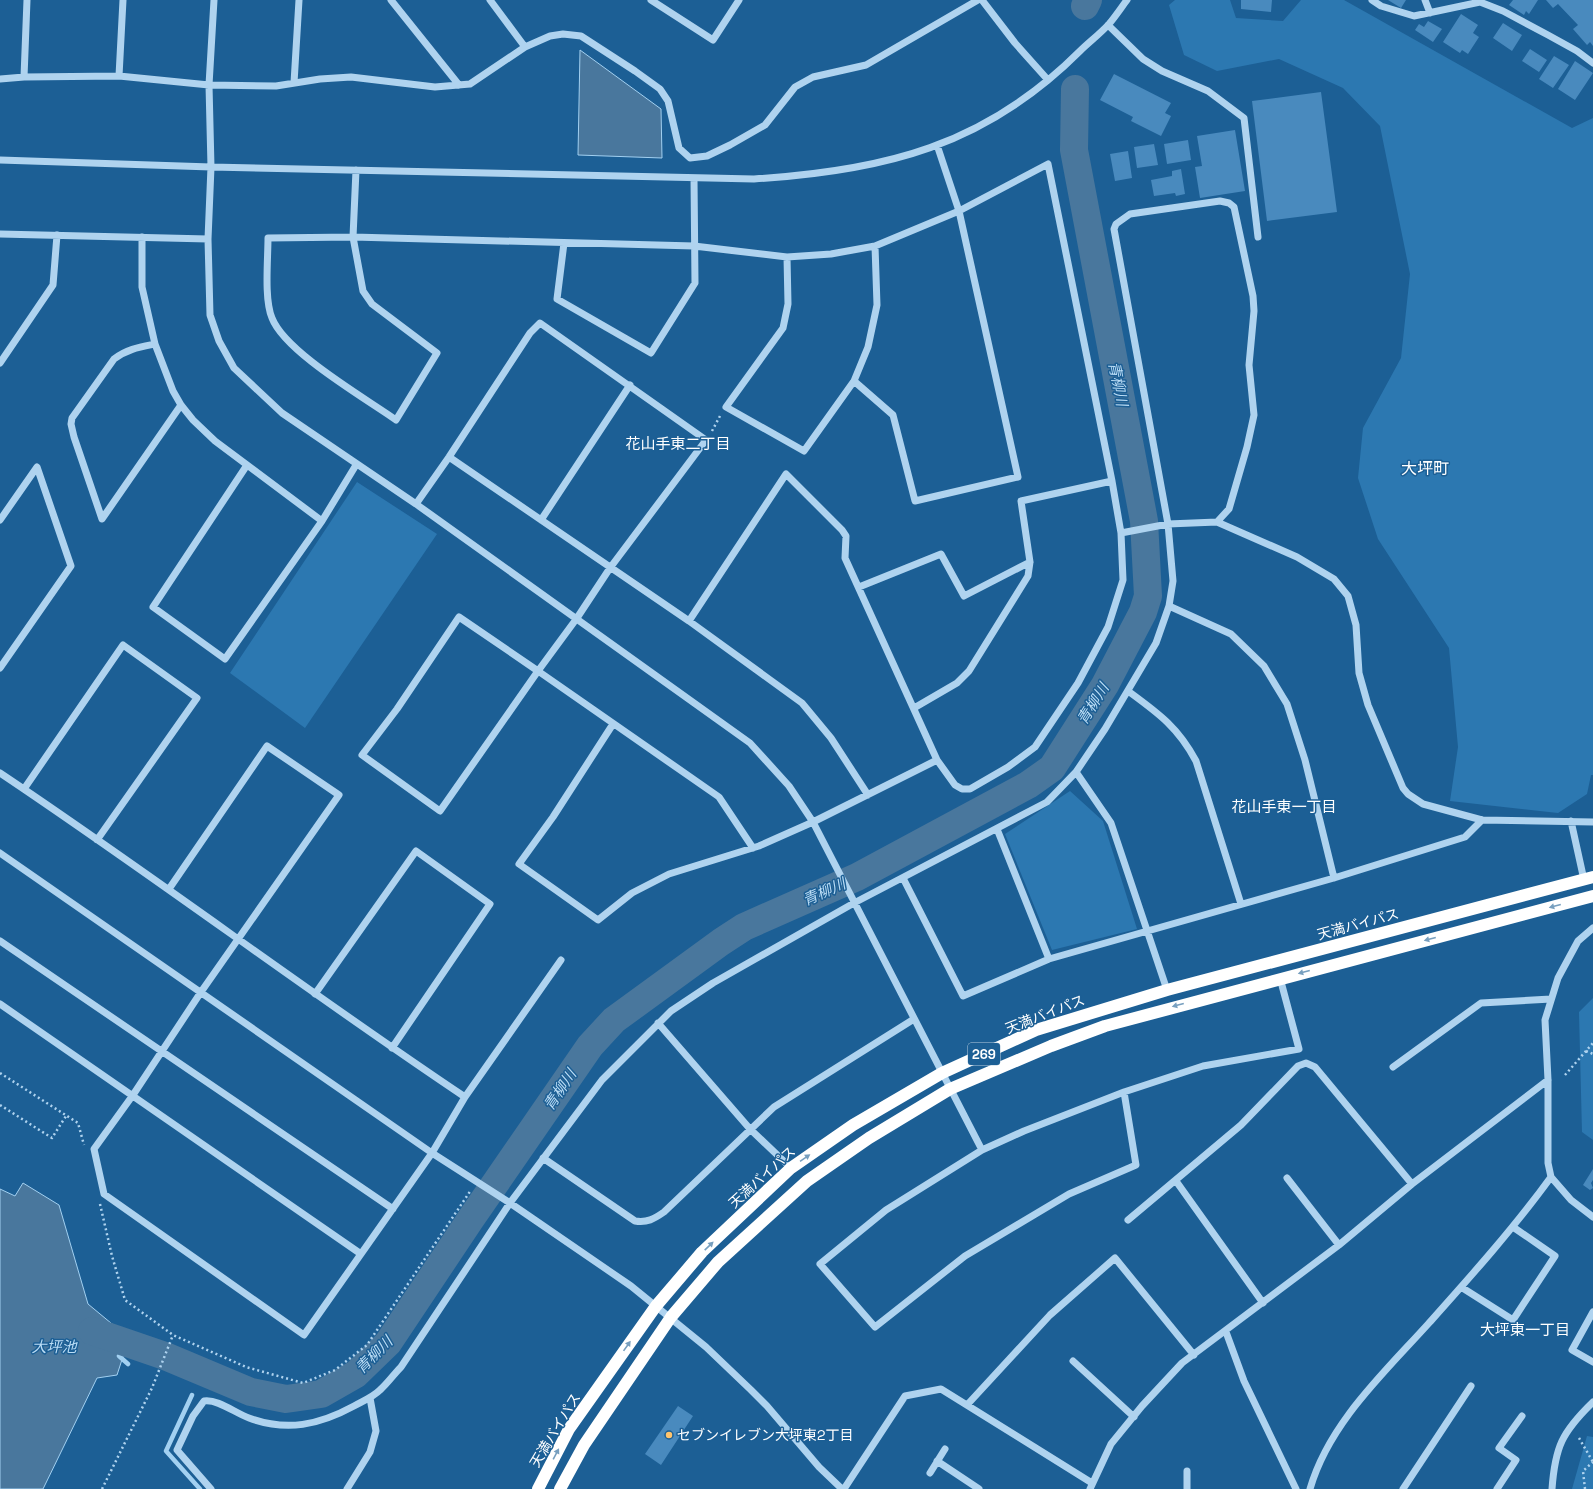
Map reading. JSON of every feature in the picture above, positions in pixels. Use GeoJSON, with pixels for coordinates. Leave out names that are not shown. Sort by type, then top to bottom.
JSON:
{"type":"FeatureCollection","features":[{"type":"Feature","properties":{"kind":"highway","name":"天満バイパス"},"geometry":{"type":"LineString","coordinates":[[538,1489],[569,1429],[656,1306],[702,1252],[791,1168],[853,1125],[942,1073],[1036,1030],[1167,990],[1589,878]]}},
{"type":"Feature","properties":{"kind":"highway","name":"269"},"geometry":{"type":"LineString","coordinates":[[560,1489],[584,1444],[671,1317],[718,1262],[807,1180],[869,1138],[950,1089],[1051,1046],[1105,1026],[1280,978],[1593,896]]}},
{"type":"Feature","properties":{"kind":"street"},"geometry":{"type":"LineString","coordinates":[[24,77],[27,0]]}},
{"type":"Feature","properties":{"kind":"street"},"geometry":{"type":"LineString","coordinates":[[119,76],[123,0]]}},
{"type":"Feature","properties":{"kind":"street"},"geometry":{"type":"LineString","coordinates":[[214,0],[209,85],[211,167],[208,238],[210,315],[219,341],[234,368],[282,413],[356,465],[416,504],[750,743],[789,786],[812,822],[982,1150]]}},
{"type":"Feature","properties":{"kind":"street"},"geometry":{"type":"LineString","coordinates":[[294,83],[299,0]]}},
{"type":"Feature","properties":{"kind":"street"},"geometry":{"type":"LineString","coordinates":[[391,0],[459,85]]}},
{"type":"Feature","properties":{"kind":"street"},"geometry":{"type":"LineString","coordinates":[[490,0],[525,47]]}},
{"type":"Feature","properties":{"kind":"street"},"geometry":{"type":"LineString","coordinates":[[651,0],[713,40],[739,0]]}},
{"type":"Feature","properties":{"kind":"street"},"geometry":{"type":"LineString","coordinates":[[0,79],[24,77],[119,76],[209,85],[276,86],[351,77],[435,87],[470,84],[525,47],[550,36],[563,34],[581,36],[660,89],[668,101],[679,148],[690,158],[707,156],[730,145],[765,124],[795,87],[813,77],[866,65],[978,0]]}},
{"type":"Feature","properties":{"kind":"street"},"geometry":{"type":"LineString","coordinates":[[982,0],[1015,43],[1048,80]]}},
{"type":"Feature","properties":{"kind":"street"},"geometry":{"type":"LineString","coordinates":[[0,160],[211,167],[694,178],[754,179],[817,174],[886,161],[937,146],[967,134],[1023,100],[1061,70],[1108,25],[1127,0]]}},
{"type":"Feature","properties":{"kind":"street"},"geometry":{"type":"LineString","coordinates":[[1372,0],[1381,6],[1414,16],[1480,2],[1503,11],[1548,35],[1577,51],[1593,63]]}},
{"type":"Feature","properties":{"kind":"street"},"geometry":{"type":"LineString","coordinates":[[1425,0],[1430,13]]}},
{"type":"Feature","properties":{"kind":"street"},"geometry":{"type":"LineString","coordinates":[[1108,25],[1143,59],[1162,70],[1208,91],[1244,118],[1258,237]]}},
{"type":"Feature","properties":{"kind":"street"},"geometry":{"type":"LineString","coordinates":[[854,381],[893,415],[915,501],[1018,477],[959,211],[937,146]]}},
{"type":"Feature","properties":{"kind":"street"},"geometry":{"type":"LineString","coordinates":[[356,170],[353,237],[363,291],[372,304],[437,352],[396,420],[314,364],[280,332],[272,318],[268,302],[268,238],[353,237],[694,246],[787,257],[831,254],[875,246],[959,211],[1048,164],[1112,481],[1120,533],[1123,580],[1108,627],[1078,683],[1036,747],[1008,767],[970,789],[962,789],[955,785],[937,760],[860,587],[845,558],[846,536],[842,530],[786,474],[689,621]]}},
{"type":"Feature","properties":{"kind":"street"},"geometry":{"type":"LineString","coordinates":[[564,243],[557,298],[651,353],[695,283],[694,178]]}},
{"type":"Feature","properties":{"kind":"street"},"geometry":{"type":"LineString","coordinates":[[211,1489],[177,1450],[193,1416],[204,1400],[211,1400],[249,1418],[276,1426],[299,1426],[333,1416],[370,1398],[380,1390],[400,1367],[507,1202],[543,1158],[602,1080],[671,1011],[695,994],[854,903],[1047,802],[1076,772],[1128,691],[1156,643],[1169,606],[1173,581],[1168,524],[1114,229],[1116,224],[1130,214],[1220,201],[1229,203],[1234,207],[1253,296],[1254,311],[1249,365],[1254,415],[1247,447],[1229,509],[1217,522]]}},
{"type":"Feature","properties":{"kind":"street"},"geometry":{"type":"LineString","coordinates":[[0,234],[208,238]]}},
{"type":"Feature","properties":{"kind":"street"},"geometry":{"type":"LineString","coordinates":[[0,363],[53,285],[57,235]]}},
{"type":"Feature","properties":{"kind":"street"},"geometry":{"type":"LineString","coordinates":[[142,237],[142,287],[155,344],[173,391],[181,405],[193,420],[216,441],[322,521]]}},
{"type":"Feature","properties":{"kind":"street"},"geometry":{"type":"LineString","coordinates":[[787,257],[788,304],[783,328],[726,407],[804,451],[854,381],[868,347],[877,305],[875,246]]}},
{"type":"Feature","properties":{"kind":"street"},"geometry":{"type":"LineString","coordinates":[[416,504],[449,457],[530,333],[540,323],[706,440],[610,568],[577,618],[538,671],[440,811],[362,755],[398,709],[459,617],[538,671],[613,724],[650,747],[719,797],[753,848]]}},
{"type":"Feature","properties":{"kind":"street"},"geometry":{"type":"LineString","coordinates":[[155,344],[135,348],[122,353],[114,359],[72,418],[71,424],[74,437],[102,519],[181,405]]}},
{"type":"Feature","properties":{"kind":"street"},"geometry":{"type":"LineString","coordinates":[[541,520],[630,385]]}},
{"type":"Feature","properties":{"kind":"street"},"geometry":{"type":"LineString","coordinates":[[449,457],[689,621],[802,703],[831,738],[868,795]]}},
{"type":"Feature","properties":{"kind":"street"},"geometry":{"type":"LineString","coordinates":[[247,465],[152,607],[225,659],[322,521],[356,465]]}},
{"type":"Feature","properties":{"kind":"street"},"geometry":{"type":"LineString","coordinates":[[0,520],[37,467],[71,566],[0,668]]}},
{"type":"Feature","properties":{"kind":"street"},"geometry":{"type":"LineString","coordinates":[[914,708],[957,683],[969,672],[1028,576],[1030,562],[1021,501],[1112,481]]}},
{"type":"Feature","properties":{"kind":"street"},"geometry":{"type":"LineString","coordinates":[[1120,533],[1168,524],[1217,522],[1297,557],[1334,579],[1348,596],[1356,625],[1359,673],[1368,705],[1378,725],[1403,788],[1408,794],[1423,804],[1482,820],[1593,822]]}},
{"type":"Feature","properties":{"kind":"street"},"geometry":{"type":"LineString","coordinates":[[860,587],[941,554],[964,596],[1030,562]]}},
{"type":"Feature","properties":{"kind":"street"},"geometry":{"type":"LineString","coordinates":[[1169,606],[1231,634],[1264,666],[1287,704],[1305,760],[1334,878]]}},
{"type":"Feature","properties":{"kind":"street"},"geometry":{"type":"LineString","coordinates":[[24,789],[123,645],[197,698],[97,840]]}},
{"type":"Feature","properties":{"kind":"street"},"geometry":{"type":"LineString","coordinates":[[1128,691],[1167,720],[1187,744],[1196,761],[1241,904]]}},
{"type":"Feature","properties":{"kind":"street"},"geometry":{"type":"LineString","coordinates":[[613,724],[553,817],[519,864],[598,920],[632,893],[669,874],[753,848],[812,822],[937,760]]}},
{"type":"Feature","properties":{"kind":"street"},"geometry":{"type":"LineString","coordinates":[[169,889],[267,746],[339,795],[201,992],[133,1096],[94,1150],[104,1194],[304,1335],[432,1153],[465,1097],[561,960]]}},
{"type":"Feature","properties":{"kind":"street"},"geometry":{"type":"LineString","coordinates":[[1076,772],[1111,823],[1146,932],[1167,990]]}},
{"type":"Feature","properties":{"kind":"street"},"geometry":{"type":"LineString","coordinates":[[0,773],[169,889],[238,940],[392,1048],[465,1097]]}},
{"type":"Feature","properties":{"kind":"street"},"geometry":{"type":"LineString","coordinates":[[902,878],[963,996],[1049,959],[1334,878],[1465,837],[1482,820]]}},
{"type":"Feature","properties":{"kind":"street"},"geometry":{"type":"LineString","coordinates":[[1571,821],[1589,878]]}},
{"type":"Feature","properties":{"kind":"street"},"geometry":{"type":"LineString","coordinates":[[997,829],[1049,959]]}},
{"type":"Feature","properties":{"kind":"street"},"geometry":{"type":"LineString","coordinates":[[315,994],[416,851],[490,904],[392,1048]]}},
{"type":"Feature","properties":{"kind":"street"},"geometry":{"type":"LineString","coordinates":[[0,853],[432,1153],[631,1286],[706,1347],[767,1406],[818,1467],[843,1489],[905,1396],[941,1389],[1091,1486],[1111,1444],[1182,1363],[1264,1303],[1412,1184],[1548,1080]]}},
{"type":"Feature","properties":{"kind":"street"},"geometry":{"type":"LineString","coordinates":[[1593,928],[1578,941],[1558,978],[1545,1020],[1548,1080],[1547,1140],[1548,1163],[1551,1177],[1571,1200],[1593,1217]]}},
{"type":"Feature","properties":{"kind":"street"},"geometry":{"type":"LineString","coordinates":[[0,941],[392,1209]]}},
{"type":"Feature","properties":{"kind":"street"},"geometry":{"type":"LineString","coordinates":[[1124,1092],[1136,1165],[1069,1194],[965,1256],[875,1327],[820,1264],[886,1210],[982,1150],[1024,1131],[1124,1092],[1203,1066],[1299,1049],[1280,978]]}},
{"type":"Feature","properties":{"kind":"street"},"geometry":{"type":"LineString","coordinates":[[1393,1067],[1481,1003],[1551,999]]}},
{"type":"Feature","properties":{"kind":"street"},"geometry":{"type":"LineString","coordinates":[[0,1004],[361,1254]]}},
{"type":"Feature","properties":{"kind":"street"},"geometry":{"type":"LineString","coordinates":[[543,1158],[635,1221],[644,1223],[654,1219],[664,1212],[774,1107],[914,1019]]}},
{"type":"Feature","properties":{"kind":"street"},"geometry":{"type":"LineString","coordinates":[[658,1023],[750,1129],[791,1168]]}},
{"type":"Feature","properties":{"kind":"street"},"geometry":{"type":"LineString","coordinates":[[1128,1220],[1241,1125],[1298,1066],[1306,1063],[1314,1067],[1412,1184]]}},
{"type":"Feature","properties":{"kind":"street"},"geometry":{"type":"LineString","coordinates":[[1310,1489],[1316,1467],[1355,1404],[1513,1227],[1551,1177]]}},
{"type":"Feature","properties":{"kind":"street"},"geometry":{"type":"LineString","coordinates":[[1287,1178],[1338,1245]]}},
{"type":"Feature","properties":{"kind":"street"},"geometry":{"type":"LineString","coordinates":[[1176,1181],[1264,1303]]}},
{"type":"Feature","properties":{"kind":"street"},"geometry":{"type":"LineString","coordinates":[[1461,1287],[1513,1320],[1555,1256],[1513,1227]]}},
{"type":"Feature","properties":{"kind":"street"},"geometry":{"type":"LineString","coordinates":[[967,1405],[1050,1314],[1115,1258],[1194,1355]]}},
{"type":"Feature","properties":{"kind":"street"},"geometry":{"type":"LineString","coordinates":[[1593,1312],[1572,1350],[1593,1362]]}},
{"type":"Feature","properties":{"kind":"street"},"geometry":{"type":"LineString","coordinates":[[1226,1332],[1244,1381],[1296,1489]]}},
{"type":"Feature","properties":{"kind":"street"},"geometry":{"type":"LineString","coordinates":[[1073,1361],[1134,1417]]}},
{"type":"Feature","properties":{"kind":"street"},"geometry":{"type":"LineString","coordinates":[[1403,1489],[1470,1386]]}},
{"type":"Feature","properties":{"kind":"street"},"geometry":{"type":"LineString","coordinates":[[347,1489],[370,1452],[376,1430],[370,1398]]}},
{"type":"Feature","properties":{"kind":"street"},"geometry":{"type":"LineString","coordinates":[[1552,1489],[1554,1462],[1562,1440],[1576,1419],[1593,1402]]}},
{"type":"Feature","properties":{"kind":"street"},"geometry":{"type":"LineString","coordinates":[[1497,1489],[1516,1460],[1499,1448],[1522,1416]]}},
{"type":"Feature","properties":{"kind":"street"},"geometry":{"type":"LineString","coordinates":[[930,1473],[945,1449]]}},
{"type":"Feature","properties":{"kind":"street"},"geometry":{"type":"LineString","coordinates":[[937,1461],[979,1489]]}},
{"type":"Feature","properties":{"kind":"street"},"geometry":{"type":"LineString","coordinates":[[1187,1471],[1187,1489]]}},
{"type":"Feature","properties":{"kind":"path"},"geometry":{"type":"LineString","coordinates":[[706,440],[726,407]]}},
{"type":"Feature","properties":{"kind":"path"},"geometry":{"type":"LineString","coordinates":[[1565,1075],[1593,1043]]}},
{"type":"Feature","properties":{"kind":"path"},"geometry":{"type":"LineString","coordinates":[[1586,1051],[1593,1054]]}},
{"type":"Feature","properties":{"kind":"path"},"geometry":{"type":"LineString","coordinates":[[0,1073],[78,1123],[86,1151]]}},
{"type":"Feature","properties":{"kind":"path"},"geometry":{"type":"LineString","coordinates":[[0,1105],[52,1138],[66,1116]]}},
{"type":"Feature","properties":{"kind":"path"},"geometry":{"type":"LineString","coordinates":[[99,1200],[112,1256],[125,1300],[173,1334],[246,1367],[303,1383],[335,1370],[367,1345],[477,1182]]}},
{"type":"Feature","properties":{"kind":"path"},"geometry":{"type":"LineString","coordinates":[[102,1489],[152,1388],[173,1334]]}},
{"type":"Feature","properties":{"kind":"path"},"geometry":{"type":"LineString","coordinates":[[1579,1438],[1593,1462],[1583,1471],[1585,1489]]}},
{"type":"Feature","properties":{"kind":"shaded area"},"geometry":{"type":"Polygon","coordinates":[[[1175,0],[1230,0],[1236,18],[1283,21],[1301,0],[1344,0],[1572,128],[1593,118],[1593,775],[1591,775],[1587,794],[1558,813],[1450,801],[1458,747],[1449,648],[1378,539],[1358,478],[1363,428],[1401,358],[1410,274],[1380,126],[1343,88],[1279,59],[1217,71],[1184,55],[1169,5],[1175,0]]]}},
{"type":"Feature","properties":{"kind":"shaded area"},"geometry":{"type":"Polygon","coordinates":[[[357,482],[437,534],[305,728],[230,673],[357,482]]]}},
{"type":"Feature","properties":{"kind":"shaded area"},"geometry":{"type":"Polygon","coordinates":[[[1070,791],[1103,821],[1137,929],[1052,950],[1005,834],[1070,791]]]}},
{"type":"Feature","properties":{"kind":"shaded area"},"geometry":{"type":"Polygon","coordinates":[[[1593,998],[1593,1140],[1582,1132],[1579,1012],[1593,998]]]}},
{"type":"Feature","properties":{"kind":"shaded area"},"geometry":{"type":"Polygon","coordinates":[[[1587,1436],[1593,1437],[1593,1489],[1572,1489],[1587,1436]]]}},
{"type":"Feature","properties":{"kind":"water"},"geometry":{"type":"Polygon","coordinates":[[[580,50],[661,109],[662,158],[578,155],[580,50]]]}},
{"type":"Feature","properties":{"kind":"water","name":"大坪池"},"geometry":{"type":"Polygon","coordinates":[[[23,1183],[59,1205],[88,1304],[129,1338],[117,1375],[97,1378],[43,1489],[0,1489],[0,1189],[15,1196],[23,1183]]]}},
{"type":"Feature","properties":{"kind":"building"},"geometry":{"type":"Polygon","coordinates":[[[1241,0],[1272,0],[1271,12],[1241,9],[1241,0]]]}},
{"type":"Feature","properties":{"kind":"building"},"geometry":{"type":"Polygon","coordinates":[[[1388,0],[1406,0],[1401,8],[1388,0]]]}},
{"type":"Feature","properties":{"kind":"building"},"geometry":{"type":"Polygon","coordinates":[[[1513,0],[1538,0],[1529,14],[1526,11],[1524,15],[1509,5],[1513,0]]]}},
{"type":"Feature","properties":{"kind":"building"},"geometry":{"type":"Polygon","coordinates":[[[1546,0],[1593,0],[1593,46],[1590,42],[1587,45],[1573,29],[1578,25],[1558,4],[1553,8],[1546,0]]]}},
{"type":"Feature","properties":{"kind":"building"},"geometry":{"type":"Polygon","coordinates":[[[1461,14],[1478,25],[1473,33],[1479,37],[1468,54],[1462,50],[1460,53],[1443,42],[1461,14]]]}},
{"type":"Feature","properties":{"kind":"building"},"geometry":{"type":"Polygon","coordinates":[[[1428,21],[1442,29],[1433,42],[1415,30],[1419,24],[1424,27],[1428,21]]]}},
{"type":"Feature","properties":{"kind":"building"},"geometry":{"type":"Polygon","coordinates":[[[1503,23],[1522,35],[1512,51],[1493,38],[1503,23]]]}},
{"type":"Feature","properties":{"kind":"building"},"geometry":{"type":"Polygon","coordinates":[[[1530,49],[1547,60],[1539,72],[1522,61],[1530,49]]]}},
{"type":"Feature","properties":{"kind":"building"},"geometry":{"type":"Polygon","coordinates":[[[1554,56],[1569,65],[1553,88],[1539,79],[1554,56]]]}},
{"type":"Feature","properties":{"kind":"building"},"geometry":{"type":"Polygon","coordinates":[[[1575,61],[1593,73],[1575,100],[1558,89],[1575,61]]]}},
{"type":"Feature","properties":{"kind":"building"},"geometry":{"type":"Polygon","coordinates":[[[1114,74],[1171,103],[1165,113],[1171,116],[1161,136],[1131,121],[1133,117],[1100,100],[1114,74]]]}},
{"type":"Feature","properties":{"kind":"building"},"geometry":{"type":"Polygon","coordinates":[[[1321,92],[1337,212],[1267,221],[1252,101],[1321,92]]]}},
{"type":"Feature","properties":{"kind":"building"},"geometry":{"type":"Polygon","coordinates":[[[1235,130],[1245,191],[1200,198],[1195,167],[1202,166],[1197,136],[1235,130]]]}},
{"type":"Feature","properties":{"kind":"building"},"geometry":{"type":"Polygon","coordinates":[[[1188,140],[1191,160],[1167,164],[1164,144],[1188,140]]]}},
{"type":"Feature","properties":{"kind":"building"},"geometry":{"type":"Polygon","coordinates":[[[1154,144],[1158,165],[1137,168],[1134,147],[1154,144]]]}},
{"type":"Feature","properties":{"kind":"building"},"geometry":{"type":"Polygon","coordinates":[[[1128,151],[1132,178],[1115,181],[1110,154],[1128,151]]]}},
{"type":"Feature","properties":{"kind":"building"},"geometry":{"type":"Polygon","coordinates":[[[1181,169],[1185,194],[1176,196],[1175,193],[1154,196],[1151,180],[1172,176],[1172,171],[1181,169]]]}},
{"type":"Feature","properties":{"kind":"building"},"geometry":{"type":"Polygon","coordinates":[[[1593,1169],[1593,1180],[1591,1183],[1593,1188],[1590,1190],[1583,1185],[1593,1169]]]}},
{"type":"Feature","properties":{"kind":"building","name":"セブンイレブン大坪東2丁目"},"geometry":{"type":"Polygon","coordinates":[[[678,1406],[693,1416],[661,1465],[645,1454],[678,1406]]]}},
{"type":"Feature","properties":{"kind":"waterway","name":"青柳川"},"geometry":{"type":"LineString","coordinates":[[1085,6],[1088,0]]}},
{"type":"Feature","properties":{"kind":"waterway","name":"青柳川"},"geometry":{"type":"LineString","coordinates":[[92,1331],[165,1356],[251,1392],[286,1399],[321,1394],[356,1374],[388,1343],[470,1220],[590,1046],[614,1020],[744,927],[857,877],[1028,785],[1052,768],[1105,685],[1143,612],[1148,596],[1144,521],[1074,150],[1075,89]]}},
{"type":"Feature","properties":{"kind":"waterway"},"geometry":{"type":"LineString","coordinates":[[119,1356],[128,1364]]}},
{"type":"Feature","properties":{"kind":"waterway"},"geometry":{"type":"LineString","coordinates":[[192,1395],[166,1451],[200,1489]]}},
{"type":"Feature","properties":{"kind":"place","name":"セブンイレブン大坪東2丁目"},"geometry":{"type":"Point","coordinates":[669,1435]}},
{"type":"Feature","properties":{"kind":"district","name":"花山手東二丁目"},"geometry":{"type":"Point","coordinates":[678,444]}},
{"type":"Feature","properties":{"kind":"district","name":"大坪町"},"geometry":{"type":"Point","coordinates":[1425,468]}},
{"type":"Feature","properties":{"kind":"district","name":"花山手東一丁目"},"geometry":{"type":"Point","coordinates":[1284,807]}},
{"type":"Feature","properties":{"kind":"district","name":"大坪東一丁目"},"geometry":{"type":"Point","coordinates":[1525,1330]}}]}
